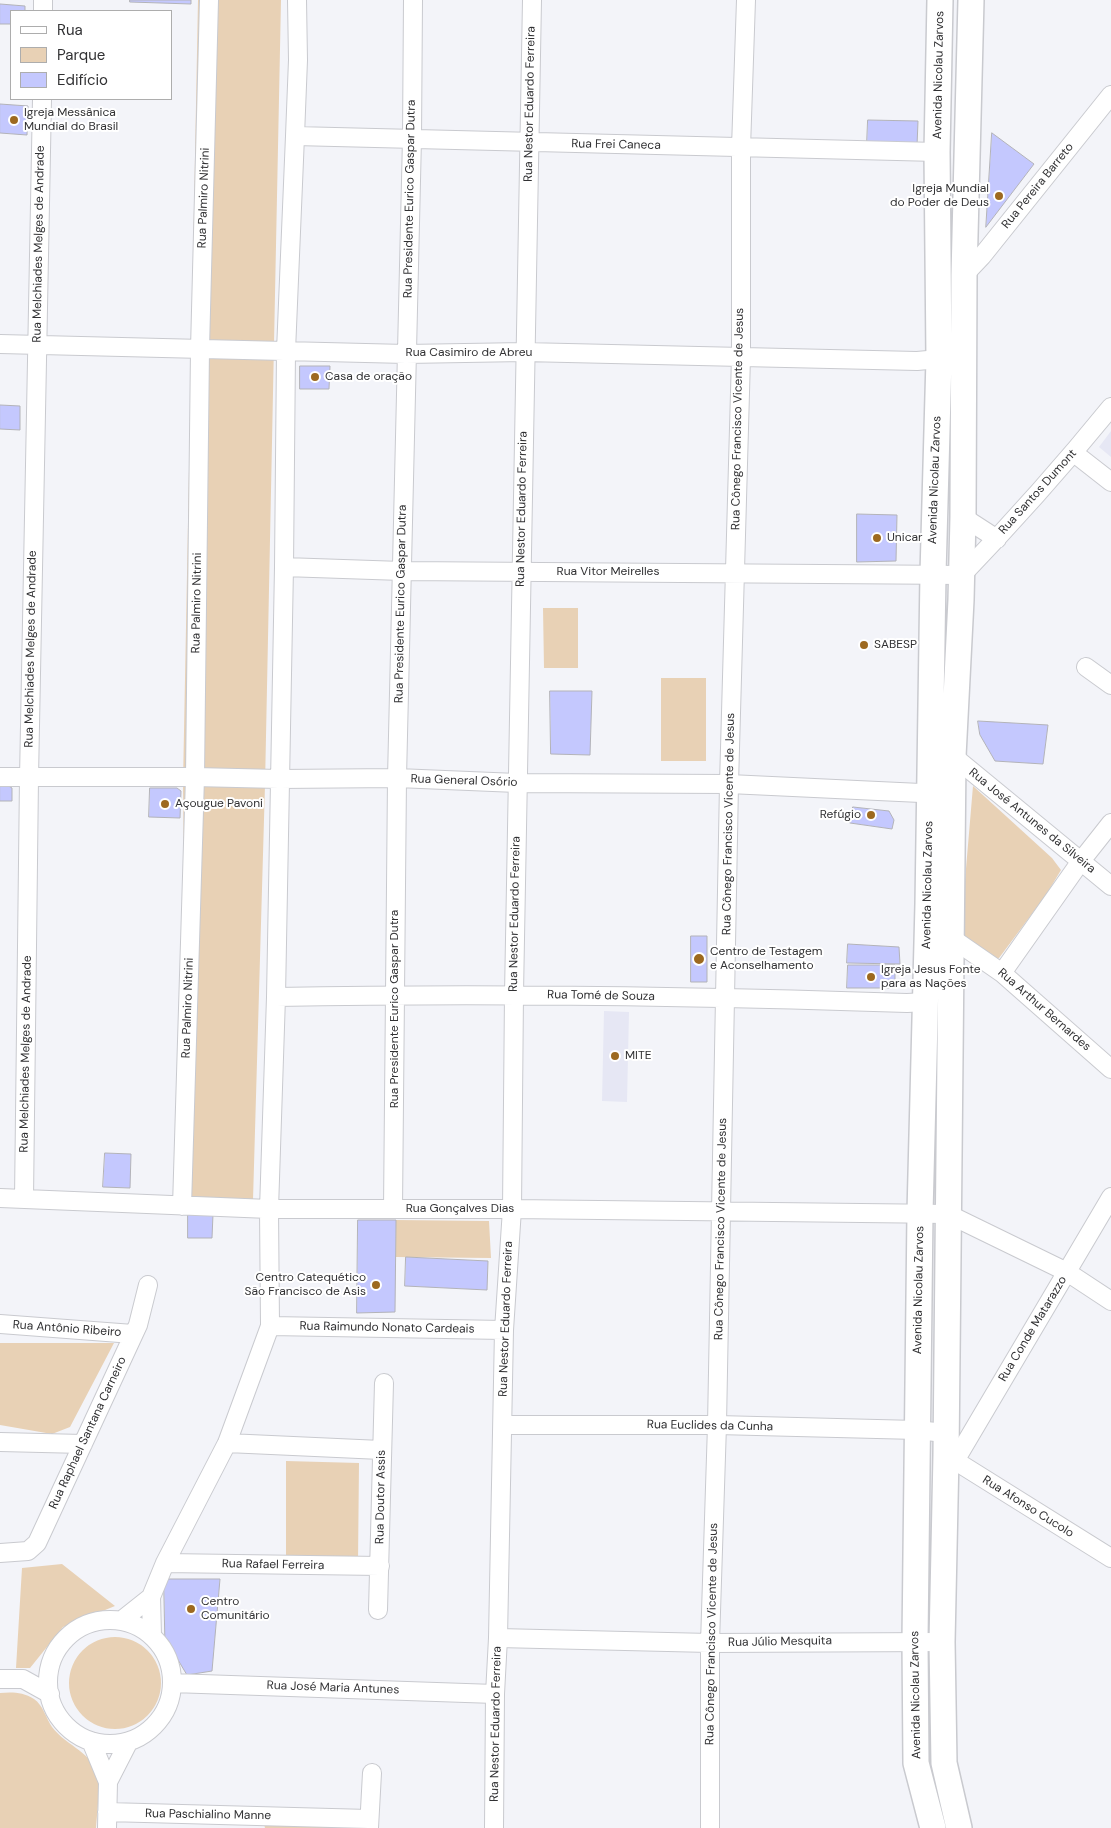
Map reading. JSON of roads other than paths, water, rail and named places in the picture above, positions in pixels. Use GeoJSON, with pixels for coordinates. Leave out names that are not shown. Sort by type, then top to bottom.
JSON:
{"type":"FeatureCollection","features":[{"type":"Feature","properties":{"kind":"main road","name":"Avenida Nicolau Zarvos"},"geometry":{"type":"LineString","coordinates":[[933,1828],[916,1763],[914,1642],[920,1213],[938,1001],[950,936],[940,794],[933,574],[938,359],[940,0]]}},
{"type":"Feature","properties":{"kind":"main road","name":"Avenida Nicolau Zarvos"},"geometry":{"type":"LineString","coordinates":[[959,1828],[944,1763],[942,1642],[949,1450],[948,1214],[938,1001],[940,794],[953,756],[964,517],[964,275],[971,0]]}},
{"type":"Feature","properties":{"kind":"street","name":"Rua Palmiro Nitrini"},"geometry":{"type":"LineString","coordinates":[[182,1206],[195,777],[200,349],[210,0]]}},
{"type":"Feature","properties":{"kind":"street"},"geometry":{"type":"LineString","coordinates":[[152,1636],[151,1597],[165,1563],[227,1443],[270,1326],[269,1209],[276,997],[286,351],[298,60],[298,0]]}},
{"type":"Feature","properties":{"kind":"street","name":"Rua Presidente Eurico Gaspar Dutra"},"geometry":{"type":"LineString","coordinates":[[393,1209],[397,778],[412,138],[413,0]]}},
{"type":"Feature","properties":{"kind":"street","name":"Rua Nestor Eduardo Ferreira"},"geometry":{"type":"LineString","coordinates":[[494,1828],[495,1694],[498,1638],[504,1330],[512,1209],[524,352],[532,0]]}},
{"type":"Feature","properties":{"kind":"street","name":"Rua Cônego Francisco Vicente de Jesus"},"geometry":{"type":"LineString","coordinates":[[710,1828],[710,1643],[717,1425],[734,573],[741,356],[741,148],[746,0]]}},
{"type":"Feature","properties":{"kind":"street","name":"Rua Pereira Barreto"},"geometry":{"type":"LineString","coordinates":[[964,275],[982,256],[1111,94]]}},
{"type":"Feature","properties":{"kind":"street","name":"Rua Melchiades Melges de Andrade"},"geometry":{"type":"LineString","coordinates":[[24,1199],[29,778],[42,100]]}},
{"type":"Feature","properties":{"kind":"street","name":"Rua Frei Caneca"},"geometry":{"type":"LineString","coordinates":[[295,136],[938,152]]}},
{"type":"Feature","properties":{"kind":"street","name":"Rua Casimiro de Abreu"},"geometry":{"type":"LineString","coordinates":[[0,344],[406,354],[524,352],[938,359]]}},
{"type":"Feature","properties":{"kind":"street","name":"Rua Santos Dumont"},"geometry":{"type":"LineString","coordinates":[[962,575],[1074,453],[1111,406]]}},
{"type":"Feature","properties":{"kind":"street"},"geometry":{"type":"LineString","coordinates":[[1074,453],[1111,482]]}},
{"type":"Feature","properties":{"kind":"street"},"geometry":{"type":"LineString","coordinates":[[964,517],[996,540]]}},
{"type":"Feature","properties":{"kind":"street","name":"Rua Vitor Meirelles"},"geometry":{"type":"LineString","coordinates":[[284,567],[402,571],[962,575]]}},
{"type":"Feature","properties":{"kind":"street"},"geometry":{"type":"LineString","coordinates":[[1086,667],[1111,685]]}},
{"type":"Feature","properties":{"kind":"street","name":"Rua José Antunes da Silveira"},"geometry":{"type":"LineString","coordinates":[[953,756],[1111,886]]}},
{"type":"Feature","properties":{"kind":"street","name":"Rua General Osório"},"geometry":{"type":"LineString","coordinates":[[0,777],[195,777],[279,780],[397,778],[517,783],[729,784],[940,794]]}},
{"type":"Feature","properties":{"kind":"street"},"geometry":{"type":"LineString","coordinates":[[1002,973],[1081,861],[1111,823]]}},
{"type":"Feature","properties":{"kind":"street","name":"Rua Arthur Bernardes"},"geometry":{"type":"LineString","coordinates":[[950,936],[1002,973],[1111,1069]]}},
{"type":"Feature","properties":{"kind":"street","name":"Rua Tomé de Souza"},"geometry":{"type":"LineString","coordinates":[[276,997],[514,994],[726,997],[907,1004],[938,1001]]}},
{"type":"Feature","properties":{"kind":"street","name":"Rua Conde Matarazzo"},"geometry":{"type":"LineString","coordinates":[[949,1450],[1067,1272],[1111,1196]]}},
{"type":"Feature","properties":{"kind":"street","name":"Rua Gonçalves Dias"},"geometry":{"type":"LineString","coordinates":[[0,1198],[269,1209],[512,1209],[948,1214]]}},
{"type":"Feature","properties":{"kind":"street"},"geometry":{"type":"LineString","coordinates":[[948,1214],[1067,1272],[1111,1301]]}},
{"type":"Feature","properties":{"kind":"street","name":"Rua Raphael Santana Carneiro"},"geometry":{"type":"LineString","coordinates":[[0,1554],[28,1551],[38,1543],[138,1325],[148,1285]]}},
{"type":"Feature","properties":{"kind":"street","name":"Rua Antônio Ribeiro"},"geometry":{"type":"LineString","coordinates":[[0,1324],[133,1334]]}},
{"type":"Feature","properties":{"kind":"street","name":"Rua Raimundo Nonato Cardeais"},"geometry":{"type":"LineString","coordinates":[[270,1326],[504,1330]]}},
{"type":"Feature","properties":{"kind":"street","name":"Rua Doutor Assis"},"geometry":{"type":"LineString","coordinates":[[378,1610],[384,1383]]}},
{"type":"Feature","properties":{"kind":"street","name":"Rua Euclides da Cunha"},"geometry":{"type":"LineString","coordinates":[[502,1425],[717,1425],[917,1430],[949,1450]]}},
{"type":"Feature","properties":{"kind":"street"},"geometry":{"type":"LineString","coordinates":[[0,1442],[83,1444]]}},
{"type":"Feature","properties":{"kind":"street"},"geometry":{"type":"LineString","coordinates":[[227,1443],[381,1450]]}},
{"type":"Feature","properties":{"kind":"street","name":"Rua Afonso Cucolo"},"geometry":{"type":"LineString","coordinates":[[949,1450],[1111,1558]]}},
{"type":"Feature","properties":{"kind":"street","name":"Rua Rafael Ferreira"},"geometry":{"type":"LineString","coordinates":[[165,1563],[380,1566]]}},
{"type":"Feature","properties":{"kind":"street"},"geometry":{"type":"LineString","coordinates":[[122,1620],[151,1597]]}},
{"type":"Feature","properties":{"kind":"street"},"geometry":{"type":"LineString","coordinates":[[104,1620],[122,1620],[138,1626],[152,1636],[164,1650],[170,1666],[172,1683],[169,1702],[160,1718],[146,1732],[130,1741],[111,1744],[91,1741],[74,1732],[60,1718],[50,1694],[48,1680],[51,1662],[59,1646],[71,1633],[87,1624],[104,1620]]}},
{"type":"Feature","properties":{"kind":"street","name":"Rua Júlio Mesquita"},"geometry":{"type":"LineString","coordinates":[[498,1638],[710,1643],[942,1642]]}},
{"type":"Feature","properties":{"kind":"street"},"geometry":{"type":"LineString","coordinates":[[23,1679],[51,1662]]}},
{"type":"Feature","properties":{"kind":"street"},"geometry":{"type":"LineString","coordinates":[[0,1679],[23,1679],[50,1694]]}},
{"type":"Feature","properties":{"kind":"street","name":"Rua José Maria Antunes"},"geometry":{"type":"LineString","coordinates":[[172,1683],[495,1694]]}},
{"type":"Feature","properties":{"kind":"street"},"geometry":{"type":"LineString","coordinates":[[91,1741],[108,1782],[107,1820]]}},
{"type":"Feature","properties":{"kind":"street"},"geometry":{"type":"LineString","coordinates":[[108,1782],[130,1741]]}},
{"type":"Feature","properties":{"kind":"street"},"geometry":{"type":"LineString","coordinates":[[369,1823],[372,1773]]}},
{"type":"Feature","properties":{"kind":"street","name":"Rua Paschialino Manne"},"geometry":{"type":"LineString","coordinates":[[107,1820],[369,1823]]}},
{"type":"Feature","properties":{"kind":"place","name":"Igreja Messânica Mundial do Brasil"},"geometry":{"type":"Point","coordinates":[14,120]}},
{"type":"Feature","properties":{"kind":"place","name":"Igreja Mundial do Poder de Deus"},"geometry":{"type":"Point","coordinates":[999,196]}},
{"type":"Feature","properties":{"kind":"place","name":"Casa de oração"},"geometry":{"type":"Point","coordinates":[315,377]}},
{"type":"Feature","properties":{"kind":"place","name":"Unicar"},"geometry":{"type":"Point","coordinates":[877,538]}},
{"type":"Feature","properties":{"kind":"place","name":"SABESP"},"geometry":{"type":"Point","coordinates":[864,645]}},
{"type":"Feature","properties":{"kind":"place","name":"Açougue Pavoni"},"geometry":{"type":"Point","coordinates":[165,804]}},
{"type":"Feature","properties":{"kind":"place","name":"Refúgio"},"geometry":{"type":"Point","coordinates":[871,815]}},
{"type":"Feature","properties":{"kind":"place","name":"Centro de Testagem e Aconselhamento"},"geometry":{"type":"Point","coordinates":[699,959]}},
{"type":"Feature","properties":{"kind":"place","name":"Igreja Jesus Fonte para as Nações"},"geometry":{"type":"Point","coordinates":[871,977]}},
{"type":"Feature","properties":{"kind":"place","name":"MITE"},"geometry":{"type":"Point","coordinates":[615,1056]}},
{"type":"Feature","properties":{"kind":"place","name":"Centro Catequético São Francisco de Asis"},"geometry":{"type":"Point","coordinates":[376,1285]}},
{"type":"Feature","properties":{"kind":"place","name":"Centro Comunitário"},"geometry":{"type":"Point","coordinates":[191,1609]}}]}
